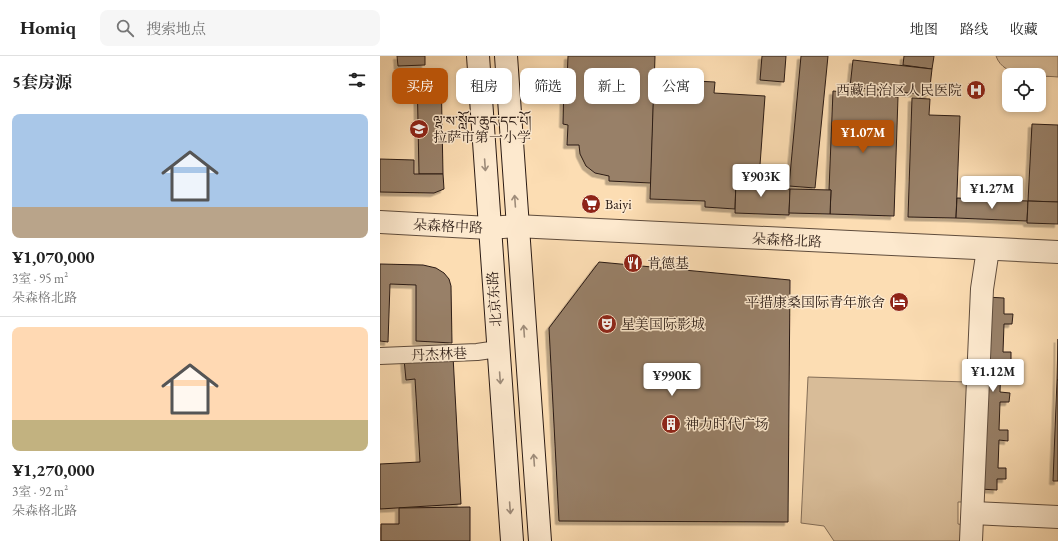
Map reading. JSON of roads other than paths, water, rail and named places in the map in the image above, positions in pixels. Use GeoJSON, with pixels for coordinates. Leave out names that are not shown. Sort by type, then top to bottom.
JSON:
{"type":"FeatureCollection","features":[{"type":"Feature","properties":{"kind":"street","name":"北京东路"},"geometry":{"type":"LineString","coordinates":[[478,56],[512,541]]}},
{"type":"Feature","properties":{"kind":"street","name":"北京东路"},"geometry":{"type":"LineString","coordinates":[[506,56],[516,226],[540,541]]}},
{"type":"Feature","properties":{"kind":"street","name":"朵森格中路"},"geometry":{"type":"LineString","coordinates":[[380,222],[489,228],[516,226]]}},
{"type":"Feature","properties":{"kind":"street","name":"朵森格北路"},"geometry":{"type":"LineString","coordinates":[[516,226],[1058,252]]}},
{"type":"Feature","properties":{"kind":"street"},"geometry":{"type":"LineString","coordinates":[[970,541],[973,513],[982,289],[988,249]]}},
{"type":"Feature","properties":{"kind":"street","name":"丹杰林巷"},"geometry":{"type":"LineString","coordinates":[[380,356],[477,352],[498,349]]}},
{"type":"Feature","properties":{"kind":"street"},"geometry":{"type":"LineString","coordinates":[[973,513],[1058,516]]}},
{"type":"Feature","properties":{"kind":"place","name":"西藏自治区人民医院"},"geometry":{"type":"Point","coordinates":[976,90]}},
{"type":"Feature","properties":{"kind":"place","name":"ལྷ་ས་སློབ་ཆུང་དང་པོ། 拉萨市第一小学"},"geometry":{"type":"Point","coordinates":[419,129]}},
{"type":"Feature","properties":{"kind":"place","name":"Baiyi"},"geometry":{"type":"Point","coordinates":[591,204]}},
{"type":"Feature","properties":{"kind":"place","name":"肯德基"},"geometry":{"type":"Point","coordinates":[633,263]}},
{"type":"Feature","properties":{"kind":"place","name":"平措康桑国际青年旅舍"},"geometry":{"type":"Point","coordinates":[899,302]}},
{"type":"Feature","properties":{"kind":"place","name":"星美国际影城"},"geometry":{"type":"Point","coordinates":[607,324]}},
{"type":"Feature","properties":{"kind":"place","name":"神力时代广场"},"geometry":{"type":"Point","coordinates":[671,424]}}]}
